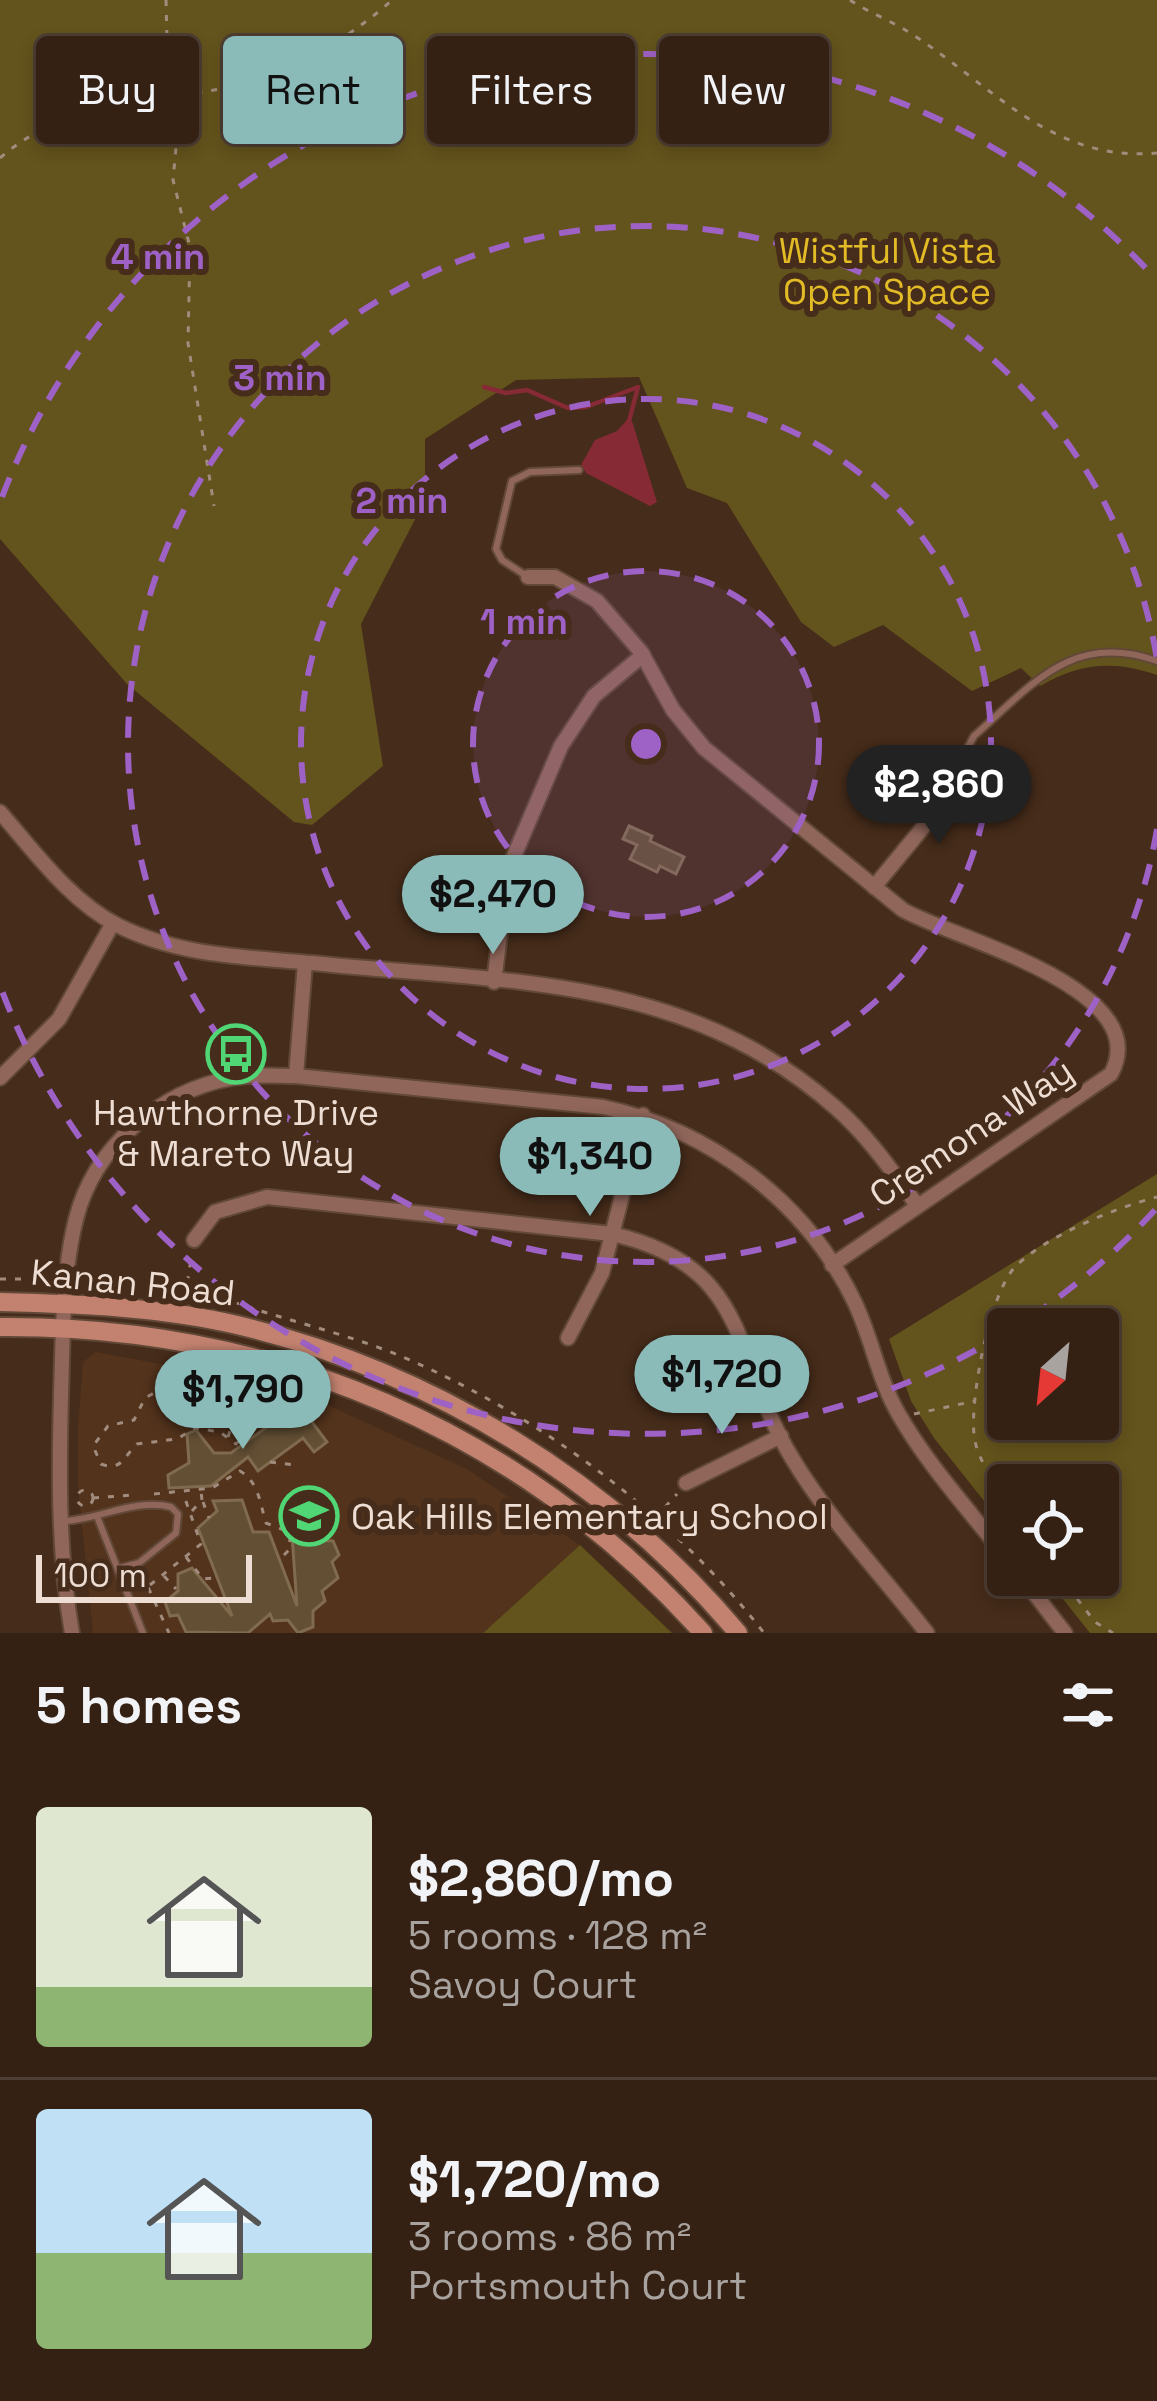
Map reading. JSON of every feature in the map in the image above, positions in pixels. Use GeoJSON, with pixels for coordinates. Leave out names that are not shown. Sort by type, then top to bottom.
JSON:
{"type":"FeatureCollection","features":[{"type":"Feature","properties":{"kind":"main road","name":"Kanan Road"},"geometry":{"type":"LineString","coordinates":[[0,1302],[140,1309],[233,1324],[350,1359],[460,1409],[532,1451],[608,1506],[738,1633]]}},
{"type":"Feature","properties":{"kind":"main road","name":"Kanan Road"},"geometry":{"type":"LineString","coordinates":[[0,1327],[152,1335],[218,1347],[393,1405],[500,1461],[548,1493],[634,1563],[703,1633]]}},
{"type":"Feature","properties":{"kind":"street"},"geometry":{"type":"LineString","coordinates":[[528,577],[555,577],[597,601],[643,655],[673,710],[704,748],[874,887],[962,780],[982,775]]}},
{"type":"Feature","properties":{"kind":"street"},"geometry":{"type":"LineString","coordinates":[[494,982],[508,870],[561,746],[594,696],[643,655]]}},
{"type":"Feature","properties":{"kind":"street"},"geometry":{"type":"LineString","coordinates":[[0,812],[55,874],[113,923],[185,950],[632,1000],[689,1017],[793,1073],[839,1110],[879,1153],[917,1205]]}},
{"type":"Feature","properties":{"kind":"street","name":"Cremona Way"},"geometry":{"type":"LineString","coordinates":[[832,1264],[1111,1074],[1122,1058],[1124,1037],[1114,1018],[1061,976],[930,925],[874,887]]}},
{"type":"Feature","properties":{"kind":"street"},"geometry":{"type":"LineString","coordinates":[[0,1078],[59,1019],[113,923]]}},
{"type":"Feature","properties":{"kind":"street"},"geometry":{"type":"LineString","coordinates":[[296,1076],[304,963]]}},
{"type":"Feature","properties":{"kind":"street"},"geometry":{"type":"LineString","coordinates":[[73,1633],[61,1522],[65,1303],[77,1215],[97,1171],[124,1135],[164,1103],[206,1084],[253,1075],[603,1107],[643,1115],[700,1140],[750,1173],[794,1214],[832,1264],[855,1303],[882,1383],[903,1421],[987,1532]]}},
{"type":"Feature","properties":{"kind":"street"},"geometry":{"type":"LineString","coordinates":[[568,1338],[602,1273],[643,1115]]}},
{"type":"Feature","properties":{"kind":"street"},"geometry":{"type":"LineString","coordinates":[[194,1240],[215,1212],[267,1197],[612,1234],[665,1250],[713,1289],[740,1331],[781,1436],[804,1477],[927,1633]]}},
{"type":"Feature","properties":{"kind":"street"},"geometry":{"type":"LineString","coordinates":[[686,1483],[781,1436]]}},
{"type":"Feature","properties":{"kind":"street"},"geometry":{"type":"LineString","coordinates":[[1036,1596],[1065,1633]]}},
{"type":"Feature","properties":{"kind":"lane"},"geometry":{"type":"LineString","coordinates":[[528,577],[502,560],[496,549],[512,481],[530,472],[578,470]]}},
{"type":"Feature","properties":{"kind":"lane"},"geometry":{"type":"LineString","coordinates":[[982,775],[968,747],[974,736],[1048,669],[1095,651],[1116,650],[1157,661]]}},
{"type":"Feature","properties":{"kind":"lane"},"geometry":{"type":"LineString","coordinates":[[61,1522],[164,1504],[178,1514],[176,1533],[139,1563],[120,1568]]}},
{"type":"Feature","properties":{"kind":"lane"},"geometry":{"type":"LineString","coordinates":[[98,1519],[143,1633]]}},
{"type":"Feature","properties":{"kind":"path"},"geometry":{"type":"LineString","coordinates":[[166,0],[167,36]]}},
{"type":"Feature","properties":{"kind":"path"},"geometry":{"type":"LineString","coordinates":[[199,90],[256,80],[337,42],[392,0]]}},
{"type":"Feature","properties":{"kind":"path"},"geometry":{"type":"LineString","coordinates":[[850,0],[906,30],[1012,109],[1063,137],[1095,151],[1157,153]]}},
{"type":"Feature","properties":{"kind":"path"},"geometry":{"type":"LineString","coordinates":[[0,158],[36,133]]}},
{"type":"Feature","properties":{"kind":"path"},"geometry":{"type":"LineString","coordinates":[[176,144],[173,180],[190,247],[188,343],[214,506]]}},
{"type":"Feature","properties":{"kind":"path"},"geometry":{"type":"LineString","coordinates":[[987,1472],[974,1435],[976,1401],[989,1318],[1007,1275],[1020,1262],[1110,1209],[1157,1198]]}},
{"type":"Feature","properties":{"kind":"path"},"geometry":{"type":"LineString","coordinates":[[184,1300],[194,1240]]}},
{"type":"Feature","properties":{"kind":"path"},"geometry":{"type":"LineString","coordinates":[[0,1280],[21,1279],[44,1286]]}},
{"type":"Feature","properties":{"kind":"path"},"geometry":{"type":"LineString","coordinates":[[228,1437],[236,1416],[221,1394],[191,1402],[156,1392],[145,1399],[134,1420],[108,1426],[93,1446],[100,1464],[112,1467],[122,1464],[137,1444],[177,1439],[195,1428],[228,1437],[236,1444],[248,1433],[252,1437]]}},
{"type":"Feature","properties":{"kind":"path"},"geometry":{"type":"LineString","coordinates":[[903,1421],[932,1407],[976,1401]]}},
{"type":"Feature","properties":{"kind":"path"},"geometry":{"type":"LineString","coordinates":[[271,1462],[295,1465]]}},
{"type":"Feature","properties":{"kind":"path"},"geometry":{"type":"LineString","coordinates":[[150,1585],[201,1544],[182,1492],[212,1489],[240,1471],[256,1488],[266,1522],[285,1526],[290,1539],[284,1555]]}},
{"type":"Feature","properties":{"kind":"path"},"geometry":{"type":"LineString","coordinates":[[656,1518],[686,1483]]}},
{"type":"Feature","properties":{"kind":"path"},"geometry":{"type":"LineString","coordinates":[[201,1491],[209,1518]]}},
{"type":"Feature","properties":{"kind":"path"},"geometry":{"type":"LineString","coordinates":[[191,1512],[202,1500]]}},
{"type":"Feature","properties":{"kind":"path"},"geometry":{"type":"LineString","coordinates":[[185,1556],[203,1579],[215,1578]]}},
{"type":"Feature","properties":{"kind":"path"},"geometry":{"type":"LineString","coordinates":[[141,1572],[169,1633]]}},
{"type":"Feature","properties":{"kind":"path"},"geometry":{"type":"LineString","coordinates":[[163,1575],[176,1589]]}},
{"type":"Feature","properties":{"kind":"path"},"geometry":{"type":"LineString","coordinates":[[1075,1596],[1095,1622],[1113,1633]]}},
{"type":"Feature","properties":{"kind":"shaded area"},"geometry":{"type":"Polygon","coordinates":[[[627,420],[632,421],[657,502],[650,506],[586,473],[581,465],[595,440],[617,431],[627,420]]]}},
{"type":"Feature","properties":{"kind":"shaded area","name":"Oak Hills Elementary School"},"geometry":{"type":"Polygon","coordinates":[[[96,1352],[231,1372],[306,1395],[467,1469],[580,1545],[483,1633],[93,1633],[78,1486],[78,1428],[83,1362],[96,1352]]]}},
{"type":"Feature","properties":{"kind":"green space","name":"Wistful Vista Open Space"},"geometry":{"type":"Polygon","coordinates":[[[0,0],[1157,0],[1157,675],[1097,666],[1069,672],[1040,686],[1021,668],[972,691],[883,625],[834,647],[801,622],[727,503],[687,488],[639,377],[516,380],[425,439],[425,500],[361,624],[383,766],[312,825],[294,822],[127,684],[0,539],[0,0]]]}},
{"type":"Feature","properties":{"kind":"green space"},"geometry":{"type":"Polygon","coordinates":[[[1157,1174],[1157,1633],[1090,1633],[1061,1596],[1119,1596],[1119,1464],[987,1464],[987,1505],[911,1401],[889,1339],[1157,1174]]]}},
{"type":"Feature","properties":{"kind":"green space"},"geometry":{"type":"Polygon","coordinates":[[[580,1545],[672,1633],[483,1633],[580,1545]]]}},
{"type":"Feature","properties":{"kind":"building"},"geometry":{"type":"Polygon","coordinates":[[[629,826],[684,857],[676,874],[660,866],[657,872],[630,859],[637,845],[623,839],[629,826]]]}},
{"type":"Feature","properties":{"kind":"building"},"geometry":{"type":"Polygon","coordinates":[[[289,1411],[299,1425],[309,1418],[327,1442],[314,1452],[303,1438],[258,1471],[248,1457],[211,1486],[169,1488],[168,1475],[189,1463],[187,1434],[196,1430],[214,1453],[231,1453],[289,1411]]]}},
{"type":"Feature","properties":{"kind":"building"},"geometry":{"type":"Polygon","coordinates":[[[242,1500],[253,1532],[269,1532],[297,1606],[292,1535],[308,1529],[316,1540],[333,1541],[339,1555],[332,1562],[338,1578],[322,1591],[325,1601],[313,1611],[313,1627],[298,1633],[288,1620],[273,1621],[270,1614],[248,1633],[186,1632],[178,1615],[170,1616],[165,1602],[178,1591],[178,1574],[192,1568],[232,1616],[198,1528],[217,1511],[213,1501],[242,1500]]]}},
{"type":"Feature","properties":{"kind":"waterway"},"geometry":{"type":"LineString","coordinates":[[484,387],[506,393],[527,390],[568,408],[586,407],[638,387],[629,421]]}},
{"type":"Feature","properties":{"kind":"place","name":"Hawthorne Drive & Mareto Way"},"geometry":{"type":"Point","coordinates":[236,1054]}},
{"type":"Feature","properties":{"kind":"place","name":"Oak Hills Elementary School"},"geometry":{"type":"Point","coordinates":[309,1516]}}]}
